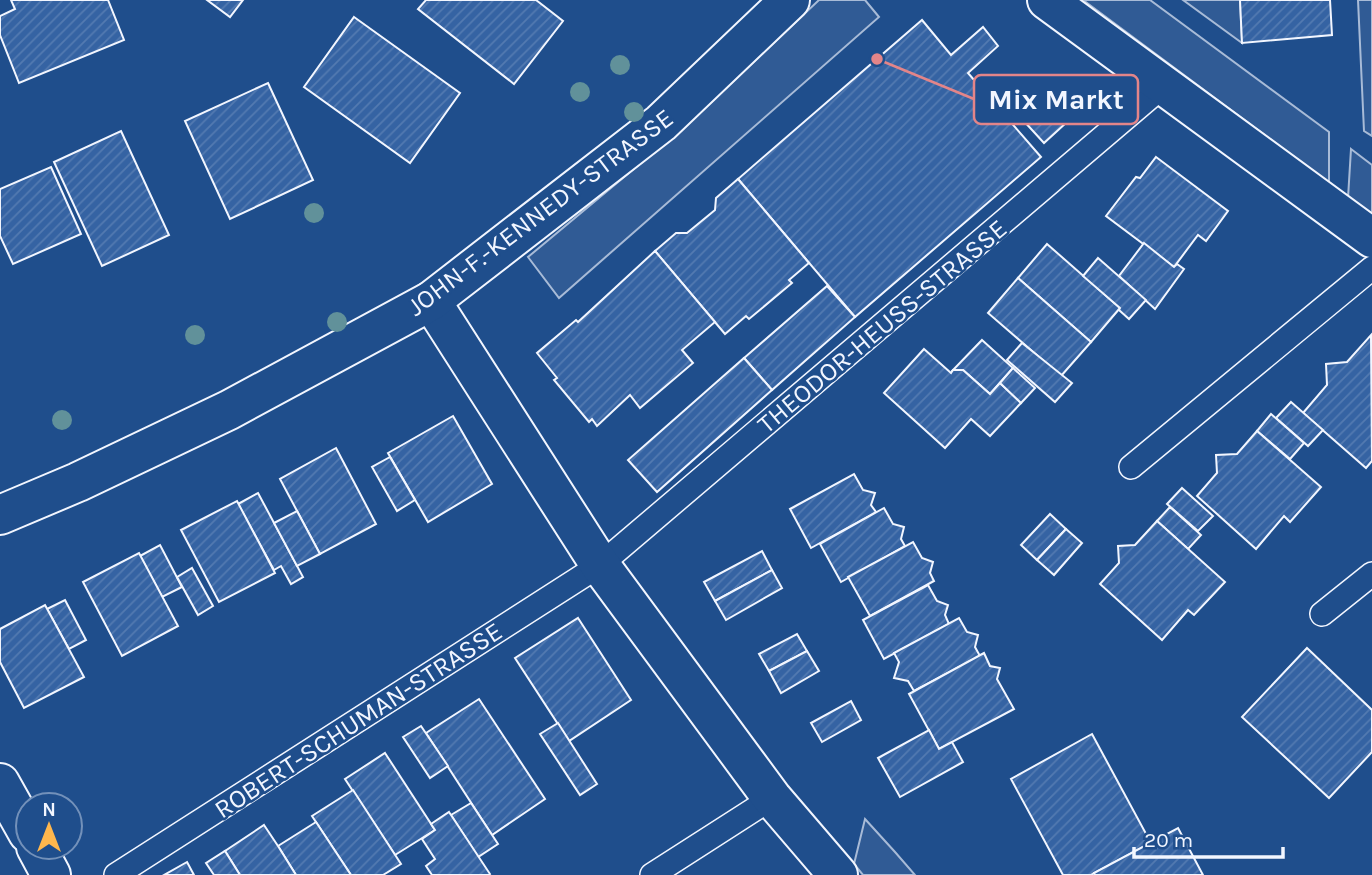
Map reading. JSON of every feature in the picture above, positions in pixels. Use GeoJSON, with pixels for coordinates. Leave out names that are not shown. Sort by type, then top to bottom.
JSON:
{"type":"FeatureCollection","features":[{"type":"Feature","properties":{"kind":"street","name":"JOHN-F.-KENNEDY-STRASSE"},"geometry":{"type":"LineString","coordinates":[[0,515],[78,482],[229,410],[431,301],[661,123],[790,0]]}},
{"type":"Feature","properties":{"kind":"street"},"geometry":{"type":"LineString","coordinates":[[1047,0],[1372,238]]}},
{"type":"Feature","properties":{"kind":"street"},"geometry":{"type":"LineString","coordinates":[[431,301],[600,565],[772,799],[838,875]]}},
{"type":"Feature","properties":{"kind":"street"},"geometry":{"type":"LineString","coordinates":[[0,783],[14,808]]}},
{"type":"Feature","properties":{"kind":"lane","name":"THEODOR-HEUSS-STRASSE"},"geometry":{"type":"LineString","coordinates":[[600,565],[1163,86]]}},
{"type":"Feature","properties":{"kind":"lane"},"geometry":{"type":"LineString","coordinates":[[1131,467],[1372,268]]}},
{"type":"Feature","properties":{"kind":"lane","name":"ROBERT-SCHUMAN-STRASSE"},"geometry":{"type":"LineString","coordinates":[[116,875],[600,565]]}},
{"type":"Feature","properties":{"kind":"lane"},"geometry":{"type":"LineString","coordinates":[[1322,614],[1372,574]]}},
{"type":"Feature","properties":{"kind":"lane"},"geometry":{"type":"LineString","coordinates":[[652,875],[772,799]]}},
{"type":"Feature","properties":{"kind":"shaded area"},"geometry":{"type":"Polygon","coordinates":[[[819,0],[865,0],[879,17],[559,298],[528,257],[689,123],[819,0]]]}},
{"type":"Feature","properties":{"kind":"shaded area"},"geometry":{"type":"Polygon","coordinates":[[[1083,0],[1150,0],[1329,132],[1329,183],[1083,0]]]}},
{"type":"Feature","properties":{"kind":"shaded area"},"geometry":{"type":"Polygon","coordinates":[[[1183,0],[1240,0],[1242,43],[1183,0]]]}},
{"type":"Feature","properties":{"kind":"shaded area"},"geometry":{"type":"Polygon","coordinates":[[[1358,0],[1372,0],[1372,136],[1364,131],[1358,0]]]}},
{"type":"Feature","properties":{"kind":"shaded area"},"geometry":{"type":"Polygon","coordinates":[[[1351,149],[1372,165],[1372,216],[1348,198],[1351,149]]]}},
{"type":"Feature","properties":{"kind":"shaded area"},"geometry":{"type":"Polygon","coordinates":[[[865,819],[915,875],[863,875],[854,864],[865,819]]]}},
{"type":"Feature","properties":{"kind":"building"},"geometry":{"type":"Polygon","coordinates":[[[11,0],[108,0],[124,40],[19,83],[0,35],[0,16],[15,9],[11,0]]]}},
{"type":"Feature","properties":{"kind":"building"},"geometry":{"type":"Polygon","coordinates":[[[207,0],[243,0],[230,17],[207,0]]]}},
{"type":"Feature","properties":{"kind":"building"},"geometry":{"type":"Polygon","coordinates":[[[426,0],[536,0],[563,21],[514,84],[418,9],[426,0]]]}},
{"type":"Feature","properties":{"kind":"building"},"geometry":{"type":"Polygon","coordinates":[[[1240,0],[1330,0],[1332,35],[1242,43],[1240,0]]]}},
{"type":"Feature","properties":{"kind":"building"},"geometry":{"type":"Polygon","coordinates":[[[354,17],[460,93],[410,163],[304,87],[354,17]]]}},
{"type":"Feature","properties":{"kind":"building"},"geometry":{"type":"Polygon","coordinates":[[[922,20],[951,55],[983,27],[998,46],[968,73],[1041,157],[855,317],[738,179],[922,20]]]}},
{"type":"Feature","properties":{"kind":"building"},"geometry":{"type":"Polygon","coordinates":[[[268,83],[313,180],[230,219],[185,121],[268,83]]]}},
{"type":"Feature","properties":{"kind":"building"},"geometry":{"type":"Polygon","coordinates":[[[1057,88],[1078,112],[1044,143],[1022,119],[1057,88]]]}},
{"type":"Feature","properties":{"kind":"building"},"geometry":{"type":"Polygon","coordinates":[[[121,131],[169,235],[102,266],[54,162],[121,131]]]}},
{"type":"Feature","properties":{"kind":"building"},"geometry":{"type":"Polygon","coordinates":[[[1156,157],[1228,211],[1206,241],[1198,235],[1174,267],[1106,216],[1136,177],[1140,178],[1156,157]]]}},
{"type":"Feature","properties":{"kind":"building"},"geometry":{"type":"Polygon","coordinates":[[[51,167],[81,234],[13,264],[0,236],[0,189],[51,167]]]}},
{"type":"Feature","properties":{"kind":"building"},"geometry":{"type":"Polygon","coordinates":[[[738,179],[809,263],[789,280],[792,283],[749,319],[746,316],[725,334],[655,251],[676,233],[687,233],[715,210],[716,198],[738,179]]]}},
{"type":"Feature","properties":{"kind":"building"},"geometry":{"type":"Polygon","coordinates":[[[1144,243],[1174,267],[1177,264],[1184,269],[1155,309],[1119,276],[1144,243]]]}},
{"type":"Feature","properties":{"kind":"building"},"geometry":{"type":"Polygon","coordinates":[[[1047,244],[1120,308],[1091,342],[1018,278],[1047,244]]]}},
{"type":"Feature","properties":{"kind":"building"},"geometry":{"type":"Polygon","coordinates":[[[655,251],[715,322],[682,350],[693,363],[640,408],[630,395],[597,426],[592,419],[589,422],[554,380],[557,378],[537,353],[576,320],[578,322],[655,251]]]}},
{"type":"Feature","properties":{"kind":"building"},"geometry":{"type":"Polygon","coordinates":[[[1098,258],[1146,300],[1129,319],[1083,276],[1098,258]]]}},
{"type":"Feature","properties":{"kind":"building"},"geometry":{"type":"Polygon","coordinates":[[[1018,278],[1091,342],[1061,376],[988,313],[1018,278]]]}},
{"type":"Feature","properties":{"kind":"building"},"geometry":{"type":"Polygon","coordinates":[[[827,286],[855,317],[772,390],[744,358],[827,286]]]}},
{"type":"Feature","properties":{"kind":"building"},"geometry":{"type":"Polygon","coordinates":[[[1371,335],[1372,461],[1366,468],[1303,413],[1327,385],[1326,364],[1347,362],[1371,335]]]}},
{"type":"Feature","properties":{"kind":"building"},"geometry":{"type":"Polygon","coordinates":[[[982,340],[1013,368],[990,394],[963,370],[953,370],[982,340]]]}},
{"type":"Feature","properties":{"kind":"building"},"geometry":{"type":"Polygon","coordinates":[[[1022,343],[1072,383],[1055,402],[1007,360],[1022,343]]]}},
{"type":"Feature","properties":{"kind":"building"},"geometry":{"type":"Polygon","coordinates":[[[924,349],[951,373],[953,370],[963,370],[990,394],[1000,383],[1021,403],[990,436],[971,419],[945,448],[884,393],[924,349]]]}},
{"type":"Feature","properties":{"kind":"building"},"geometry":{"type":"Polygon","coordinates":[[[744,358],[772,390],[657,492],[628,460],[744,358]]]}},
{"type":"Feature","properties":{"kind":"building"},"geometry":{"type":"Polygon","coordinates":[[[1013,368],[1035,388],[1021,403],[1000,383],[1013,368]]]}},
{"type":"Feature","properties":{"kind":"building"},"geometry":{"type":"Polygon","coordinates":[[[1291,402],[1323,430],[1308,446],[1276,418],[1291,402]]]}},
{"type":"Feature","properties":{"kind":"building"},"geometry":{"type":"Polygon","coordinates":[[[1271,414],[1304,443],[1290,459],[1257,431],[1271,414]]]}},
{"type":"Feature","properties":{"kind":"building"},"geometry":{"type":"Polygon","coordinates":[[[453,416],[492,484],[428,522],[388,453],[453,416]]]}},
{"type":"Feature","properties":{"kind":"building"},"geometry":{"type":"Polygon","coordinates":[[[1257,431],[1321,487],[1290,522],[1284,516],[1256,549],[1197,496],[1217,473],[1216,455],[1237,454],[1257,431]]]}},
{"type":"Feature","properties":{"kind":"building"},"geometry":{"type":"Polygon","coordinates":[[[336,448],[376,524],[320,554],[280,479],[336,448]]]}},
{"type":"Feature","properties":{"kind":"building"},"geometry":{"type":"Polygon","coordinates":[[[390,457],[415,500],[397,511],[372,467],[390,457]]]}},
{"type":"Feature","properties":{"kind":"building"},"geometry":{"type":"Polygon","coordinates":[[[854,474],[863,490],[875,493],[871,505],[876,512],[811,548],[790,509],[854,474]]]}},
{"type":"Feature","properties":{"kind":"building"},"geometry":{"type":"Polygon","coordinates":[[[1182,488],[1213,516],[1198,531],[1167,504],[1182,488]]]}},
{"type":"Feature","properties":{"kind":"building"},"geometry":{"type":"Polygon","coordinates":[[[258,493],[303,577],[291,584],[281,566],[274,570],[238,504],[258,493]]]}},
{"type":"Feature","properties":{"kind":"building"},"geometry":{"type":"Polygon","coordinates":[[[237,501],[275,573],[219,602],[181,530],[237,501]]]}},
{"type":"Feature","properties":{"kind":"building"},"geometry":{"type":"Polygon","coordinates":[[[1170,507],[1201,535],[1188,549],[1157,521],[1170,507]]]}},
{"type":"Feature","properties":{"kind":"building"},"geometry":{"type":"Polygon","coordinates":[[[884,508],[893,524],[904,527],[901,539],[905,546],[841,582],[820,544],[884,508]]]}},
{"type":"Feature","properties":{"kind":"building"},"geometry":{"type":"Polygon","coordinates":[[[297,511],[320,554],[297,566],[274,523],[297,511]]]}},
{"type":"Feature","properties":{"kind":"building"},"geometry":{"type":"Polygon","coordinates":[[[1050,514],[1066,529],[1037,560],[1021,545],[1050,514]]]}},
{"type":"Feature","properties":{"kind":"building"},"geometry":{"type":"Polygon","coordinates":[[[1157,521],[1225,582],[1194,615],[1188,610],[1162,640],[1100,584],[1119,563],[1118,546],[1135,545],[1157,521]]]}},
{"type":"Feature","properties":{"kind":"building"},"geometry":{"type":"Polygon","coordinates":[[[1066,529],[1082,543],[1054,575],[1037,560],[1066,529]]]}},
{"type":"Feature","properties":{"kind":"building"},"geometry":{"type":"Polygon","coordinates":[[[913,542],[922,558],[933,562],[930,573],[934,581],[870,616],[848,577],[913,542]]]}},
{"type":"Feature","properties":{"kind":"building"},"geometry":{"type":"Polygon","coordinates":[[[160,545],[182,587],[162,597],[140,556],[160,545]]]}},
{"type":"Feature","properties":{"kind":"building"},"geometry":{"type":"Polygon","coordinates":[[[762,551],[772,570],[715,601],[704,582],[762,551]]]}},
{"type":"Feature","properties":{"kind":"building"},"geometry":{"type":"Polygon","coordinates":[[[139,553],[178,626],[122,656],[83,582],[139,553]]]}},
{"type":"Feature","properties":{"kind":"building"},"geometry":{"type":"Polygon","coordinates":[[[192,568],[213,606],[198,615],[177,577],[192,568]]]}},
{"type":"Feature","properties":{"kind":"building"},"geometry":{"type":"Polygon","coordinates":[[[772,570],[782,588],[726,620],[715,601],[772,570]]]}},
{"type":"Feature","properties":{"kind":"building"},"geometry":{"type":"Polygon","coordinates":[[[928,585],[937,601],[948,605],[945,615],[949,624],[884,659],[863,620],[928,585]]]}},
{"type":"Feature","properties":{"kind":"building"},"geometry":{"type":"Polygon","coordinates":[[[65,600],[86,640],[69,649],[47,609],[65,600]]]}},
{"type":"Feature","properties":{"kind":"building"},"geometry":{"type":"Polygon","coordinates":[[[45,605],[84,677],[24,708],[0,662],[0,629],[45,605]]]}},
{"type":"Feature","properties":{"kind":"building"},"geometry":{"type":"Polygon","coordinates":[[[578,618],[631,700],[569,741],[515,658],[578,618]]]}},
{"type":"Feature","properties":{"kind":"building"},"geometry":{"type":"Polygon","coordinates":[[[959,618],[967,632],[978,635],[975,647],[980,656],[914,691],[908,681],[894,678],[899,662],[894,653],[959,618]]]}},
{"type":"Feature","properties":{"kind":"building"},"geometry":{"type":"Polygon","coordinates":[[[797,634],[807,651],[769,671],[759,654],[797,634]]]}},
{"type":"Feature","properties":{"kind":"building"},"geometry":{"type":"Polygon","coordinates":[[[1307,648],[1372,710],[1372,752],[1329,798],[1242,717],[1307,648]]]}},
{"type":"Feature","properties":{"kind":"building"},"geometry":{"type":"Polygon","coordinates":[[[807,651],[819,671],[781,693],[769,671],[807,651]]]}},
{"type":"Feature","properties":{"kind":"building"},"geometry":{"type":"Polygon","coordinates":[[[984,653],[990,666],[1000,668],[997,679],[1014,709],[939,749],[909,694],[984,653]]]}},
{"type":"Feature","properties":{"kind":"building"},"geometry":{"type":"Polygon","coordinates":[[[479,699],[545,799],[492,835],[426,733],[479,699]]]}},
{"type":"Feature","properties":{"kind":"building"},"geometry":{"type":"Polygon","coordinates":[[[851,701],[861,720],[822,742],[811,723],[851,701]]]}},
{"type":"Feature","properties":{"kind":"building"},"geometry":{"type":"Polygon","coordinates":[[[558,723],[597,784],[580,795],[540,734],[558,723]]]}},
{"type":"Feature","properties":{"kind":"building"},"geometry":{"type":"Polygon","coordinates":[[[421,726],[448,766],[430,778],[403,737],[421,726]]]}},
{"type":"Feature","properties":{"kind":"building"},"geometry":{"type":"Polygon","coordinates":[[[929,730],[939,749],[952,742],[963,762],[900,797],[878,758],[929,730]]]}},
{"type":"Feature","properties":{"kind":"building"},"geometry":{"type":"Polygon","coordinates":[[[1092,734],[1151,843],[1091,875],[1063,875],[1011,779],[1092,734]]]}},
{"type":"Feature","properties":{"kind":"building"},"geometry":{"type":"Polygon","coordinates":[[[385,753],[435,830],[395,855],[345,779],[385,753]]]}},
{"type":"Feature","properties":{"kind":"building"},"geometry":{"type":"Polygon","coordinates":[[[353,790],[401,864],[383,875],[351,875],[312,816],[353,790]]]}},
{"type":"Feature","properties":{"kind":"building"},"geometry":{"type":"Polygon","coordinates":[[[471,803],[498,844],[478,857],[451,815],[471,803]]]}},
{"type":"Feature","properties":{"kind":"building"},"geometry":{"type":"Polygon","coordinates":[[[449,812],[489,875],[432,875],[426,866],[435,859],[422,839],[435,830],[431,824],[449,812]]]}},
{"type":"Feature","properties":{"kind":"building"},"geometry":{"type":"Polygon","coordinates":[[[316,822],[351,875],[296,875],[278,846],[316,822]]]}},
{"type":"Feature","properties":{"kind":"building"},"geometry":{"type":"Polygon","coordinates":[[[264,825],[296,875],[240,875],[225,851],[264,825]]]}},
{"type":"Feature","properties":{"kind":"building"},"geometry":{"type":"Polygon","coordinates":[[[1178,828],[1203,875],[1095,875],[1094,873],[1178,828]]]}},
{"type":"Feature","properties":{"kind":"building"},"geometry":{"type":"Polygon","coordinates":[[[225,851],[240,875],[214,875],[206,863],[225,851]]]}},
{"type":"Feature","properties":{"kind":"building"},"geometry":{"type":"Polygon","coordinates":[[[187,862],[194,875],[164,875],[187,862]]]}},
{"type":"Feature","properties":{"kind":"place","name":"Mix Markt"},"geometry":{"type":"Point","coordinates":[877,59]}}]}
